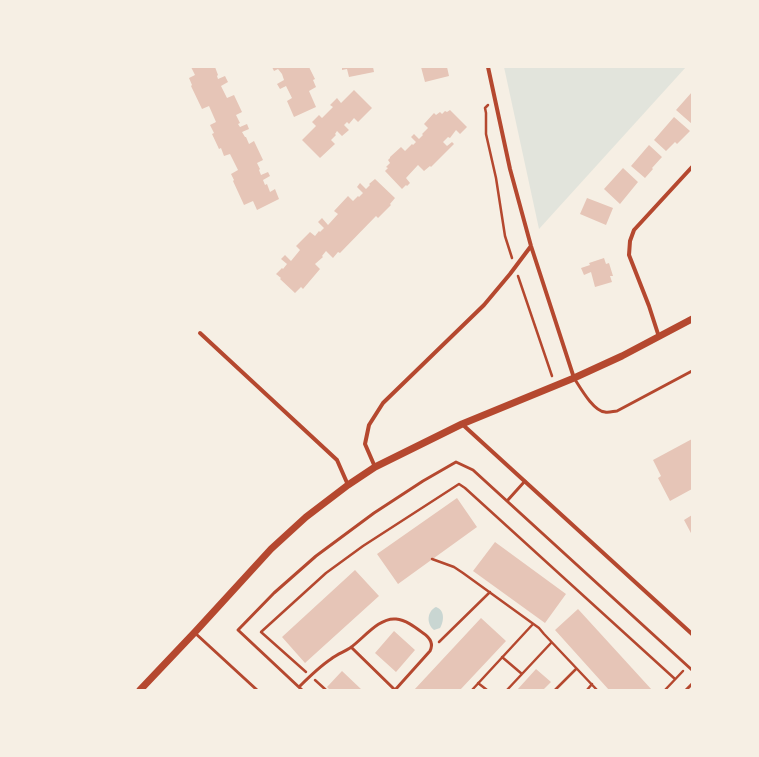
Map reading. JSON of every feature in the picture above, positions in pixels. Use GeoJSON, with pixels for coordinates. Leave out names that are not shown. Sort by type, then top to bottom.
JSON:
{"type":"FeatureCollection","features":[{"type":"Feature","properties":{"kind":"street"},"geometry":{"type":"LineString","coordinates":[[488,67],[510,169],[531,246],[574,378]]}},
{"type":"Feature","properties":{"kind":"street"},"geometry":{"type":"LineString","coordinates":[[659,337],[649,306],[629,255],[630,241],[634,230],[692,167]]}},
{"type":"Feature","properties":{"kind":"street"},"geometry":{"type":"LineString","coordinates":[[375,467],[365,444],[369,426],[383,403],[484,305],[531,246]]}},
{"type":"Feature","properties":{"kind":"street"},"geometry":{"type":"LineString","coordinates":[[140,690],[195,632],[270,548],[306,517],[348,485],[375,467],[462,424],[574,378],[622,356],[692,319]]}},
{"type":"Feature","properties":{"kind":"street"},"geometry":{"type":"LineString","coordinates":[[200,333],[337,460],[348,485]]}},
{"type":"Feature","properties":{"kind":"street"},"geometry":{"type":"LineString","coordinates":[[462,424],[692,634]]}},
{"type":"Feature","properties":{"kind":"lane"},"geometry":{"type":"LineString","coordinates":[[574,378],[586,397],[596,407],[604,412],[618,411],[692,371]]}},
{"type":"Feature","properties":{"kind":"lane"},"geometry":{"type":"LineString","coordinates":[[302,690],[238,630],[274,593],[316,556],[374,513],[423,481],[456,462],[473,470],[692,670]]}},
{"type":"Feature","properties":{"kind":"lane"},"geometry":{"type":"LineString","coordinates":[[507,501],[524,481]]}},
{"type":"Feature","properties":{"kind":"lane"},"geometry":{"type":"LineString","coordinates":[[299,687],[321,666],[351,647],[376,626],[386,620],[396,619],[408,622],[428,636],[432,644],[430,651],[395,690],[351,647]]}},
{"type":"Feature","properties":{"kind":"lane"},"geometry":{"type":"LineString","coordinates":[[195,632],[257,690]]}},
{"type":"Feature","properties":{"kind":"lane"},"geometry":{"type":"LineString","coordinates":[[686,690],[692,684]]}},
{"type":"Feature","properties":{"kind":"path"},"geometry":{"type":"LineString","coordinates":[[494,96],[485,108],[486,134],[496,178],[504,236],[552,376]]}},
{"type":"Feature","properties":{"kind":"path"},"geometry":{"type":"LineString","coordinates":[[326,690],[262,632],[326,573],[364,546],[459,484],[675,679]]}},
{"type":"Feature","properties":{"kind":"path"},"geometry":{"type":"LineString","coordinates":[[432,559],[454,567],[539,628],[551,643],[597,690]]}},
{"type":"Feature","properties":{"kind":"path"},"geometry":{"type":"LineString","coordinates":[[430,651],[490,592]]}},
{"type":"Feature","properties":{"kind":"path"},"geometry":{"type":"LineString","coordinates":[[472,690],[533,624]]}},
{"type":"Feature","properties":{"kind":"path"},"geometry":{"type":"LineString","coordinates":[[507,690],[551,643]]}},
{"type":"Feature","properties":{"kind":"path"},"geometry":{"type":"LineString","coordinates":[[502,657],[522,674]]}},
{"type":"Feature","properties":{"kind":"path"},"geometry":{"type":"LineString","coordinates":[[665,690],[688,666]]}},
{"type":"Feature","properties":{"kind":"path"},"geometry":{"type":"LineString","coordinates":[[555,690],[576,669]]}},
{"type":"Feature","properties":{"kind":"path"},"geometry":{"type":"LineString","coordinates":[[478,683],[487,690]]}},
{"type":"Feature","properties":{"kind":"path"},"geometry":{"type":"LineString","coordinates":[[587,690],[592,684]]}},
{"type":"Feature","properties":{"kind":"shaded area"},"geometry":{"type":"Polygon","coordinates":[[[504,67],[686,67],[539,229],[504,67]]]}},
{"type":"Feature","properties":{"kind":"shaded area"},"geometry":{"type":"Polygon","coordinates":[[[436,607],[441,611],[443,619],[440,628],[434,630],[429,621],[429,614],[436,607]]]}},
{"type":"Feature","properties":{"kind":"building"},"geometry":{"type":"Polygon","coordinates":[[[191,67],[215,67],[218,79],[225,76],[228,82],[221,86],[227,98],[234,95],[242,112],[236,115],[240,123],[238,124],[240,127],[247,124],[249,129],[242,132],[249,144],[254,141],[263,160],[257,163],[261,175],[268,172],[270,176],[263,180],[265,185],[267,184],[270,192],[275,189],[279,199],[257,210],[253,201],[244,205],[231,174],[238,170],[230,154],[224,156],[212,134],[214,133],[210,125],[216,122],[209,106],[202,109],[191,86],[192,85],[189,78],[195,75],[191,67]]]}},
{"type":"Feature","properties":{"kind":"building"},"geometry":{"type":"Polygon","coordinates":[[[272,67],[309,67],[315,79],[313,80],[316,87],[309,91],[316,107],[294,117],[287,101],[292,98],[286,86],[280,89],[277,84],[284,80],[282,74],[278,69],[274,71],[272,67]]]}},
{"type":"Feature","properties":{"kind":"building"},"geometry":{"type":"Polygon","coordinates":[[[342,67],[373,67],[374,72],[349,77],[347,69],[342,70],[342,67]]]}},
{"type":"Feature","properties":{"kind":"building"},"geometry":{"type":"Polygon","coordinates":[[[421,67],[447,67],[449,76],[425,82],[421,67]]]}},
{"type":"Feature","properties":{"kind":"building"},"geometry":{"type":"Polygon","coordinates":[[[354,90],[372,108],[358,122],[354,118],[349,124],[347,122],[344,125],[349,130],[342,136],[337,131],[335,134],[336,135],[331,140],[335,144],[320,158],[302,140],[316,126],[312,122],[319,115],[322,118],[333,107],[330,105],[337,98],[341,103],[354,90]]]}},
{"type":"Feature","properties":{"kind":"building"},"geometry":{"type":"Polygon","coordinates":[[[692,92],[692,124],[676,110],[692,92]]]}},
{"type":"Feature","properties":{"kind":"building"},"geometry":{"type":"Polygon","coordinates":[[[450,110],[467,127],[460,134],[456,130],[450,138],[448,137],[443,142],[447,146],[452,142],[454,144],[431,167],[430,166],[424,171],[418,165],[406,178],[410,183],[402,189],[385,171],[388,168],[386,167],[390,163],[388,160],[401,147],[405,151],[416,142],[411,137],[414,134],[419,139],[423,135],[422,134],[428,128],[424,124],[434,113],[436,115],[440,112],[442,114],[445,111],[447,112],[450,110]]]}},
{"type":"Feature","properties":{"kind":"building"},"geometry":{"type":"Polygon","coordinates":[[[674,117],[690,131],[677,144],[675,142],[666,151],[654,140],[674,117]]]}},
{"type":"Feature","properties":{"kind":"building"},"geometry":{"type":"Polygon","coordinates":[[[649,145],[662,157],[645,178],[631,166],[649,145]]]}},
{"type":"Feature","properties":{"kind":"building"},"geometry":{"type":"Polygon","coordinates":[[[623,168],[638,182],[620,204],[604,189],[623,168]]]}},
{"type":"Feature","properties":{"kind":"building"},"geometry":{"type":"Polygon","coordinates":[[[375,179],[395,198],[390,204],[391,205],[378,218],[376,216],[340,253],[338,252],[333,258],[326,251],[322,256],[323,257],[315,264],[320,269],[303,289],[301,287],[295,293],[276,274],[287,264],[281,259],[285,255],[291,261],[300,250],[296,246],[310,232],[315,236],[324,228],[318,222],[322,218],[328,225],[338,214],[334,211],[348,196],[353,201],[363,193],[357,187],[360,183],[366,189],[375,179]]]}},
{"type":"Feature","properties":{"kind":"building"},"geometry":{"type":"Polygon","coordinates":[[[587,198],[613,208],[606,225],[580,214],[587,198]]]}},
{"type":"Feature","properties":{"kind":"building"},"geometry":{"type":"Polygon","coordinates":[[[604,258],[606,264],[609,263],[613,276],[610,276],[612,282],[595,287],[591,272],[584,275],[581,268],[590,265],[589,263],[604,258]]]}},
{"type":"Feature","properties":{"kind":"building"},"geometry":{"type":"Polygon","coordinates":[[[692,439],[692,489],[670,501],[658,478],[661,476],[653,460],[692,439]]]}},
{"type":"Feature","properties":{"kind":"building"},"geometry":{"type":"Polygon","coordinates":[[[457,498],[477,527],[398,584],[377,554],[457,498]]]}},
{"type":"Feature","properties":{"kind":"building"},"geometry":{"type":"Polygon","coordinates":[[[692,515],[692,535],[684,520],[692,515]]]}},
{"type":"Feature","properties":{"kind":"building"},"geometry":{"type":"Polygon","coordinates":[[[495,542],[566,594],[545,623],[473,571],[495,542]]]}},
{"type":"Feature","properties":{"kind":"building"},"geometry":{"type":"Polygon","coordinates":[[[355,570],[379,596],[305,663],[282,637],[355,570]]]}},
{"type":"Feature","properties":{"kind":"building"},"geometry":{"type":"Polygon","coordinates":[[[578,609],[652,690],[609,690],[555,630],[578,609]]]}},
{"type":"Feature","properties":{"kind":"building"},"geometry":{"type":"Polygon","coordinates":[[[481,618],[506,641],[460,690],[414,690],[481,618]]]}},
{"type":"Feature","properties":{"kind":"building"},"geometry":{"type":"Polygon","coordinates":[[[394,631],[415,650],[396,672],[375,653],[394,631]]]}},
{"type":"Feature","properties":{"kind":"building"},"geometry":{"type":"Polygon","coordinates":[[[536,669],[551,682],[543,690],[517,690],[536,669]]]}},
{"type":"Feature","properties":{"kind":"building"},"geometry":{"type":"Polygon","coordinates":[[[342,671],[362,690],[330,690],[327,687],[342,671]]]}}]}
